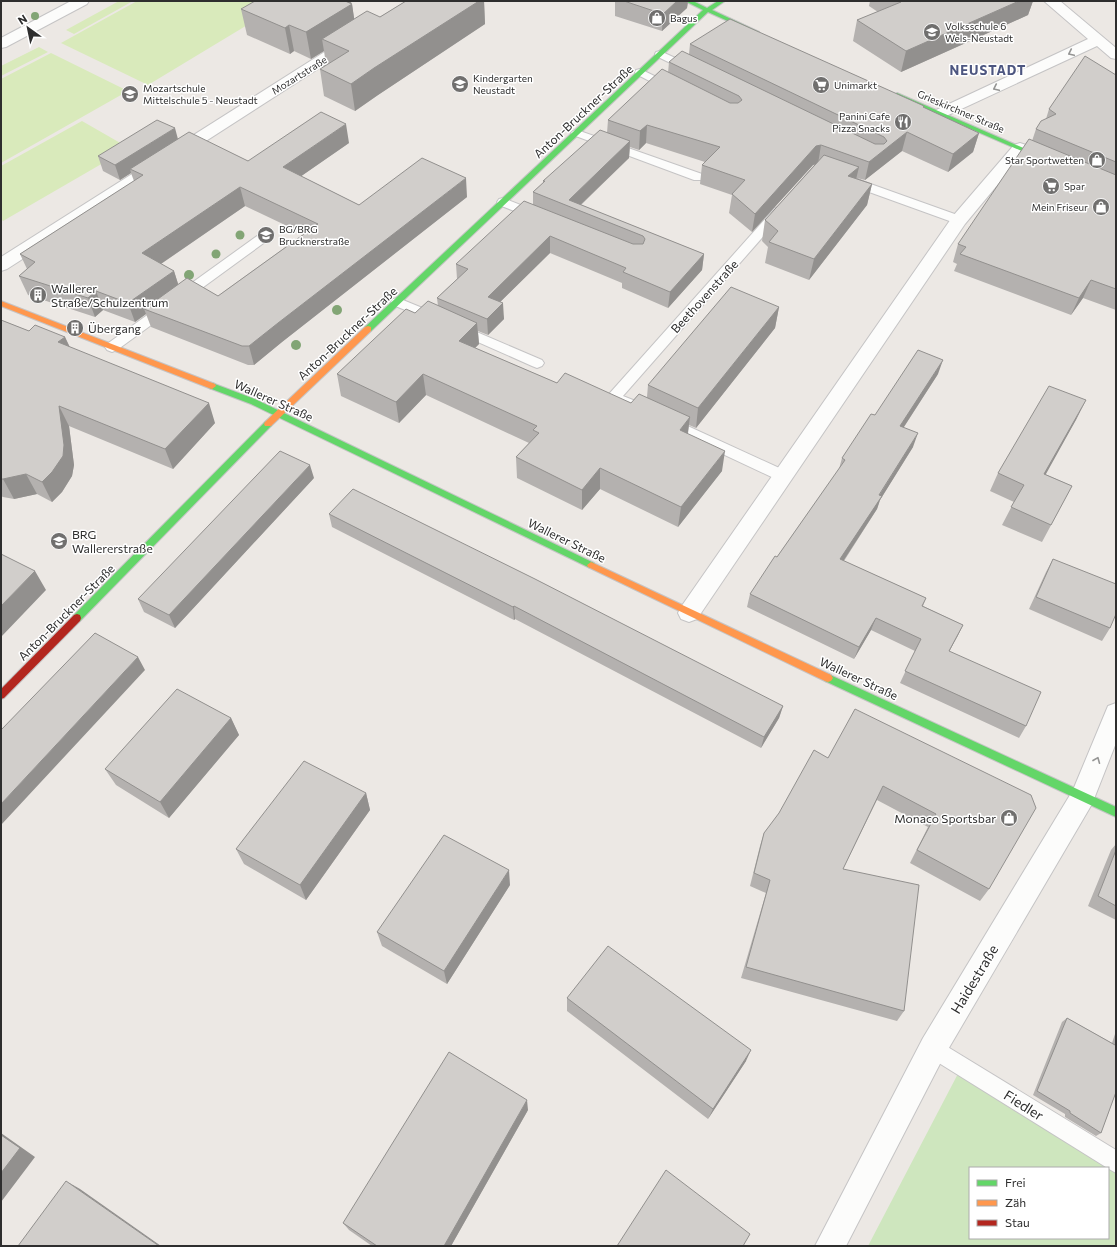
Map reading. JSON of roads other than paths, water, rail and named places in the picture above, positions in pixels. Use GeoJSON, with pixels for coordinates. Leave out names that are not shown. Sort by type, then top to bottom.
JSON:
{"type":"FeatureCollection","features":[{"type":"Feature","properties":{"kind":"street"},"geometry":{"type":"LineString","coordinates":[[3,41],[82,1]]}},
{"type":"Feature","properties":{"kind":"street"},"geometry":{"type":"LineString","coordinates":[[688,1],[766,36]]}},
{"type":"Feature","properties":{"kind":"street","name":"Anton-Bruckner-Straße"},"geometry":{"type":"LineString","coordinates":[[1,695],[278,414],[640,72],[707,10],[722,1]]}},
{"type":"Feature","properties":{"kind":"street"},"geometry":{"type":"LineString","coordinates":[[1051,1],[1116,55]]}},
{"type":"Feature","properties":{"kind":"street","name":"Mozartstraße"},"geometry":{"type":"LineString","coordinates":[[1,265],[362,35]]}},
{"type":"Feature","properties":{"kind":"street"},"geometry":{"type":"LineString","coordinates":[[939,114],[1098,40]]}},
{"type":"Feature","properties":{"kind":"street","name":"Grieskirchner Straße"},"geometry":{"type":"LineString","coordinates":[[889,92],[1056,164]]}},
{"type":"Feature","properties":{"kind":"street"},"geometry":{"type":"LineString","coordinates":[[689,613],[959,220],[1020,148]]}},
{"type":"Feature","properties":{"kind":"street","name":"Wallerer Straße"},"geometry":{"type":"LineString","coordinates":[[1,303],[254,402],[689,613],[1116,812]]}},
{"type":"Feature","properties":{"kind":"street","name":"Haidestraße"},"geometry":{"type":"LineString","coordinates":[[830,1246],[933,1048],[1083,796],[1116,713]]}},
{"type":"Feature","properties":{"kind":"lane"},"geometry":{"type":"LineString","coordinates":[[660,54],[703,75]]}},
{"type":"Feature","properties":{"kind":"lane"},"geometry":{"type":"LineString","coordinates":[[640,72],[683,94]]}},
{"type":"Feature","properties":{"kind":"lane"},"geometry":{"type":"LineString","coordinates":[[577,133],[698,177]]}},
{"type":"Feature","properties":{"kind":"lane"},"geometry":{"type":"LineString","coordinates":[[839,177],[959,220]]}},
{"type":"Feature","properties":{"kind":"lane"},"geometry":{"type":"LineString","coordinates":[[503,202],[548,220]]}},
{"type":"Feature","properties":{"kind":"lane","name":"Beethovenstraße"},"geometry":{"type":"LineString","coordinates":[[642,410],[614,397],[785,204]]}},
{"type":"Feature","properties":{"kind":"lane"},"geometry":{"type":"LineString","coordinates":[[112,347],[268,234]]}},
{"type":"Feature","properties":{"kind":"lane"},"geometry":{"type":"LineString","coordinates":[[398,302],[537,362]]}},
{"type":"Feature","properties":{"kind":"lane"},"geometry":{"type":"LineString","coordinates":[[656,417],[783,476]]}},
{"type":"Feature","properties":{"kind":"lane","name":"Fiedler"},"geometry":{"type":"LineString","coordinates":[[933,1048],[1116,1162]]}},
{"type":"Feature","properties":{"kind":"place","name":"Bagus"},"geometry":{"type":"Point","coordinates":[657,18]}},
{"type":"Feature","properties":{"kind":"place","name":"Volksschule 6 Wels-Neustadt"},"geometry":{"type":"Point","coordinates":[932,32]}},
{"type":"Feature","properties":{"kind":"place","name":"Kindergarten Neustadt"},"geometry":{"type":"Point","coordinates":[460,84]}},
{"type":"Feature","properties":{"kind":"place","name":"Unimarkt"},"geometry":{"type":"Point","coordinates":[821,85]}},
{"type":"Feature","properties":{"kind":"place","name":"Mozartschule Mittelschule 5 - Neustadt"},"geometry":{"type":"Point","coordinates":[130,94]}},
{"type":"Feature","properties":{"kind":"place","name":"Panini Cafe Pizza Snacks"},"geometry":{"type":"Point","coordinates":[903,122]}},
{"type":"Feature","properties":{"kind":"place","name":"Star Sportwetten"},"geometry":{"type":"Point","coordinates":[1097,160]}},
{"type":"Feature","properties":{"kind":"place","name":"Spar"},"geometry":{"type":"Point","coordinates":[1051,186]}},
{"type":"Feature","properties":{"kind":"place","name":"Mein Friseur"},"geometry":{"type":"Point","coordinates":[1101,207]}},
{"type":"Feature","properties":{"kind":"place","name":"BG/BRG Brucknerstraße"},"geometry":{"type":"Point","coordinates":[266,235]}},
{"type":"Feature","properties":{"kind":"place","name":"Wallerer Straße/Schulzentrum"},"geometry":{"type":"Point","coordinates":[38,295]}},
{"type":"Feature","properties":{"kind":"place","name":"Übergang"},"geometry":{"type":"Point","coordinates":[75,328]}},
{"type":"Feature","properties":{"kind":"place","name":"BRG Wallererstraße"},"geometry":{"type":"Point","coordinates":[59,541]}},
{"type":"Feature","properties":{"kind":"place","name":"Monaco Sportsbar"},"geometry":{"type":"Point","coordinates":[1009,818]}},
{"type":"Feature","properties":{"kind":"district","name":"NEUSTADT"},"geometry":{"type":"Point","coordinates":[988,70]}}]}
